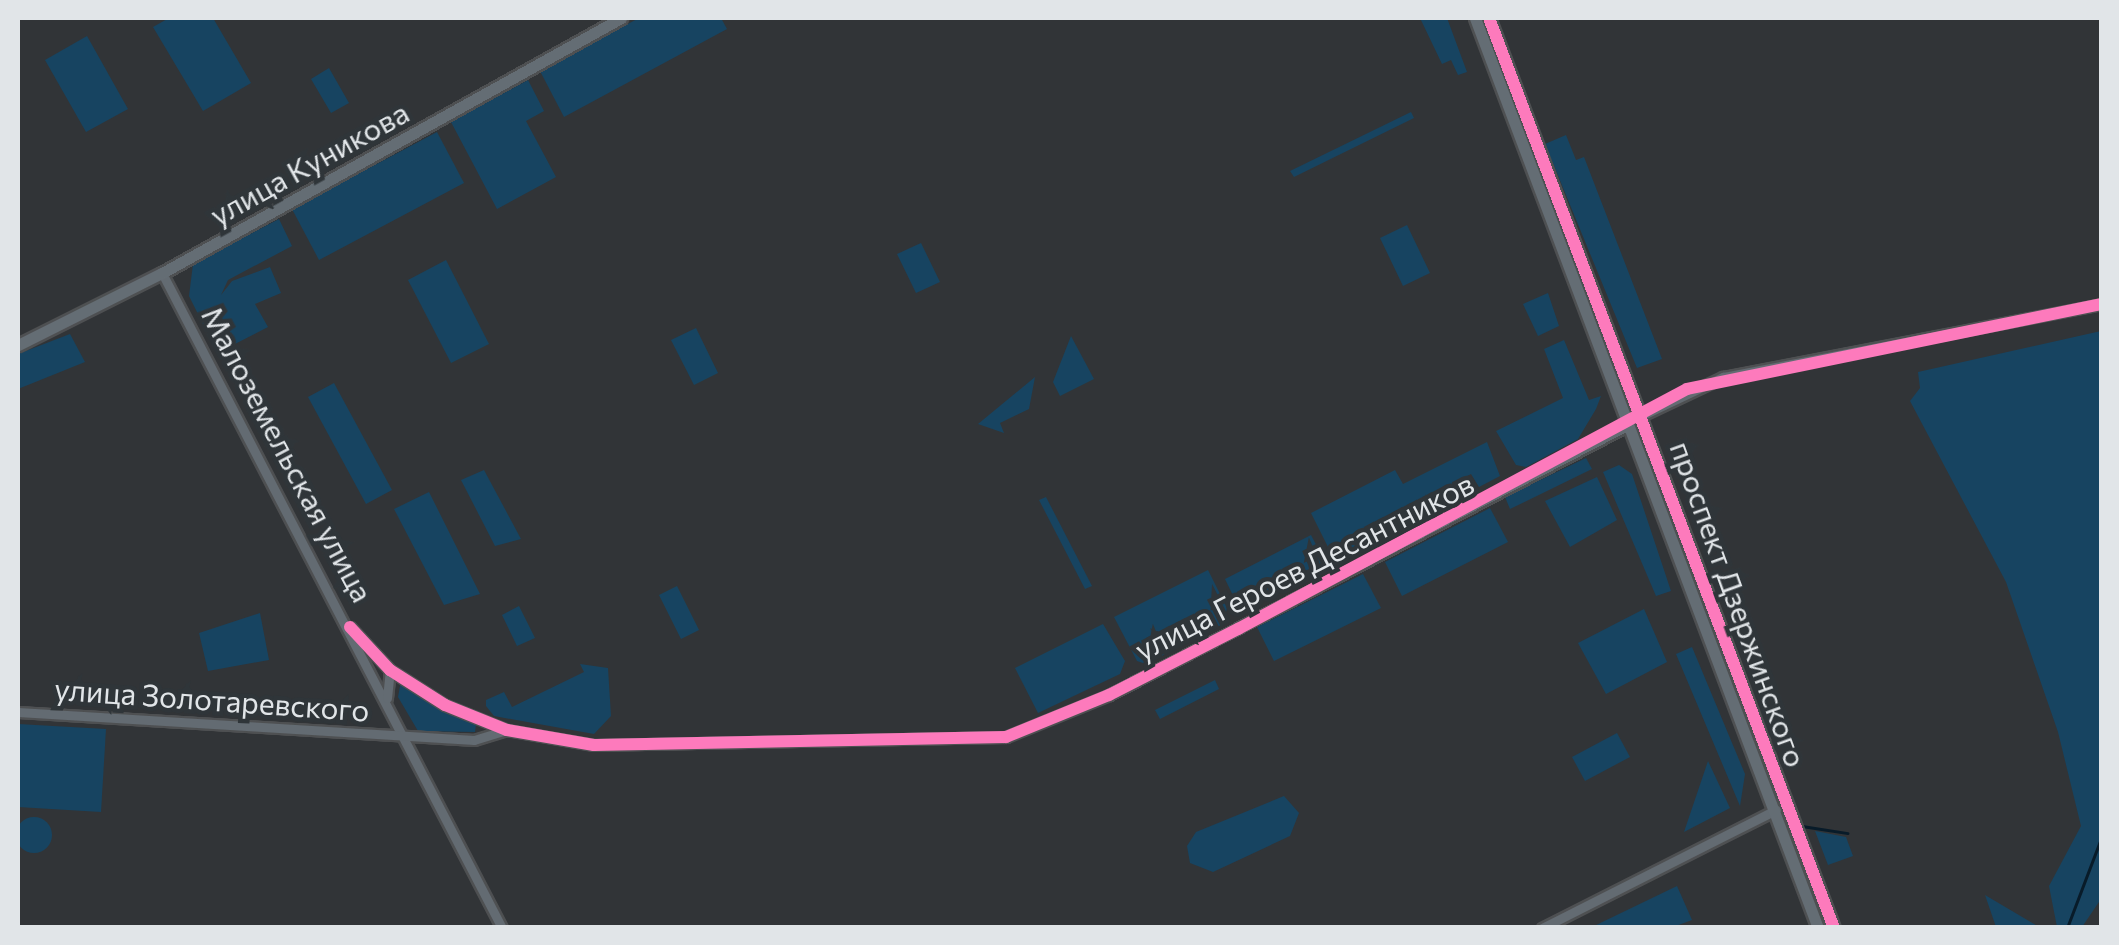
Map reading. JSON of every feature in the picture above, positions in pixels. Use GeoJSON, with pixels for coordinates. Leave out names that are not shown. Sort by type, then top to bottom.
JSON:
{"type":"FeatureCollection","features":[{"type":"Feature","properties":{"kind":"street","name":"улица Куникова"},"geometry":{"type":"LineString","coordinates":[[18,345],[162,273],[622,18]]}},
{"type":"Feature","properties":{"kind":"street","name":"проспект Дзержинского"},"geometry":{"type":"LineString","coordinates":[[1475,18],[1627,426],[1781,808],[1834,928]]}},
{"type":"Feature","properties":{"kind":"street","name":"проспект Дзержинского"},"geometry":{"type":"LineString","coordinates":[[1489,18],[1643,415],[1781,808],[1818,928]]}},
{"type":"Feature","properties":{"kind":"street","name":"Малоземельская улица"},"geometry":{"type":"LineString","coordinates":[[162,273],[350,627],[502,928]]}},
{"type":"Feature","properties":{"kind":"street","name":"улица Героев Десантников"},"geometry":{"type":"LineString","coordinates":[[403,736],[474,740],[507,730],[619,746],[1006,737],[1117,691],[1627,426],[1687,389],[1723,378],[2102,304]]}},
{"type":"Feature","properties":{"kind":"street"},"geometry":{"type":"LineString","coordinates":[[350,627],[390,670],[445,705],[507,730]]}},
{"type":"Feature","properties":{"kind":"street"},"geometry":{"type":"LineString","coordinates":[[389,710],[384,688],[390,670]]}},
{"type":"Feature","properties":{"kind":"street","name":"улица Золотаревского"},"geometry":{"type":"LineString","coordinates":[[18,712],[403,736]]}},
{"type":"Feature","properties":{"kind":"street"},"geometry":{"type":"LineString","coordinates":[[1542,928],[1781,808]]}},
{"type":"Feature","properties":{"kind":"shaded area"},"geometry":{"type":"Polygon","coordinates":[[[169,18],[213,18],[251,83],[203,111],[153,27],[169,18]]]}},
{"type":"Feature","properties":{"kind":"shaded area"},"geometry":{"type":"Polygon","coordinates":[[[639,18],[721,18],[727,29],[564,117],[540,71],[639,18]]]}},
{"type":"Feature","properties":{"kind":"shaded area"},"geometry":{"type":"Polygon","coordinates":[[[1420,18],[1447,18],[1467,72],[1458,75],[1451,60],[1442,64],[1420,18]]]}},
{"type":"Feature","properties":{"kind":"shaded area"},"geometry":{"type":"Polygon","coordinates":[[[87,36],[128,109],[86,132],[45,60],[87,36]]]}},
{"type":"Feature","properties":{"kind":"shaded area"},"geometry":{"type":"Polygon","coordinates":[[[329,68],[349,103],[331,113],[311,79],[329,68]]]}},
{"type":"Feature","properties":{"kind":"shaded area"},"geometry":{"type":"Polygon","coordinates":[[[528,80],[544,111],[526,121],[556,177],[497,209],[451,122],[528,80]]]}},
{"type":"Feature","properties":{"kind":"shaded area"},"geometry":{"type":"Polygon","coordinates":[[[1411,112],[1414,118],[1294,177],[1290,171],[1411,112]]]}},
{"type":"Feature","properties":{"kind":"shaded area"},"geometry":{"type":"Polygon","coordinates":[[[437,132],[464,183],[319,260],[292,209],[437,132]]]}},
{"type":"Feature","properties":{"kind":"shaded area"},"geometry":{"type":"Polygon","coordinates":[[[1566,135],[1576,160],[1584,157],[1662,359],[1637,368],[1545,144],[1566,135]]]}},
{"type":"Feature","properties":{"kind":"shaded area"},"geometry":{"type":"Polygon","coordinates":[[[279,219],[292,246],[228,280],[221,295],[232,281],[270,267],[281,293],[255,304],[268,327],[231,346],[218,305],[205,328],[189,296],[193,264],[279,219]]]}},
{"type":"Feature","properties":{"kind":"shaded area"},"geometry":{"type":"Polygon","coordinates":[[[1407,225],[1430,273],[1403,286],[1380,238],[1407,225]]]}},
{"type":"Feature","properties":{"kind":"shaded area"},"geometry":{"type":"Polygon","coordinates":[[[921,243],[940,282],[916,293],[897,254],[921,243]]]}},
{"type":"Feature","properties":{"kind":"shaded area"},"geometry":{"type":"Polygon","coordinates":[[[446,260],[489,344],[451,363],[408,280],[446,260]]]}},
{"type":"Feature","properties":{"kind":"shaded area"},"geometry":{"type":"Polygon","coordinates":[[[1548,293],[1559,326],[1538,336],[1523,304],[1548,293]]]}},
{"type":"Feature","properties":{"kind":"shaded area"},"geometry":{"type":"Polygon","coordinates":[[[696,328],[718,373],[694,385],[671,340],[696,328]]]}},
{"type":"Feature","properties":{"kind":"shaded area"},"geometry":{"type":"Polygon","coordinates":[[[2101,331],[2101,899],[2082,927],[2057,927],[2049,886],[2081,826],[2058,732],[2006,582],[1910,401],[1920,388],[1918,372],[2101,331]]]}},
{"type":"Feature","properties":{"kind":"shaded area"},"geometry":{"type":"Polygon","coordinates":[[[70,334],[85,362],[18,389],[18,354],[70,334]]]}},
{"type":"Feature","properties":{"kind":"shaded area"},"geometry":{"type":"Polygon","coordinates":[[[1071,336],[1094,379],[1060,396],[1053,382],[1071,336]]]}},
{"type":"Feature","properties":{"kind":"shaded area"},"geometry":{"type":"Polygon","coordinates":[[[1564,340],[1589,400],[1601,396],[1578,439],[1526,467],[1516,465],[1496,431],[1563,398],[1544,349],[1564,340]]]}},
{"type":"Feature","properties":{"kind":"shaded area"},"geometry":{"type":"Polygon","coordinates":[[[1035,377],[1029,409],[1000,423],[1004,433],[978,424],[1035,377]]]}},
{"type":"Feature","properties":{"kind":"shaded area"},"geometry":{"type":"Polygon","coordinates":[[[334,383],[392,490],[366,504],[308,397],[334,383]]]}},
{"type":"Feature","properties":{"kind":"shaded area"},"geometry":{"type":"Polygon","coordinates":[[[1487,442],[1500,476],[1479,487],[1471,474],[1442,489],[1450,505],[1352,558],[1328,547],[1311,513],[1395,470],[1403,484],[1487,442]]]}},
{"type":"Feature","properties":{"kind":"shaded area"},"geometry":{"type":"Polygon","coordinates":[[[1586,458],[1592,469],[1510,509],[1505,497],[1586,458]]]}},
{"type":"Feature","properties":{"kind":"shaded area"},"geometry":{"type":"Polygon","coordinates":[[[1619,465],[1632,474],[1671,591],[1656,596],[1603,472],[1619,465]]]}},
{"type":"Feature","properties":{"kind":"shaded area"},"geometry":{"type":"Polygon","coordinates":[[[484,470],[521,539],[495,546],[461,480],[484,470]]]}},
{"type":"Feature","properties":{"kind":"shaded area"},"geometry":{"type":"Polygon","coordinates":[[[1597,477],[1617,520],[1570,547],[1545,501],[1597,477]]]}},
{"type":"Feature","properties":{"kind":"shaded area"},"geometry":{"type":"Polygon","coordinates":[[[429,492],[480,594],[444,605],[394,509],[429,492]]]}},
{"type":"Feature","properties":{"kind":"shaded area"},"geometry":{"type":"Polygon","coordinates":[[[1046,497],[1092,586],[1085,589],[1039,500],[1046,497]]]}},
{"type":"Feature","properties":{"kind":"shaded area"},"geometry":{"type":"Polygon","coordinates":[[[1490,508],[1508,542],[1402,596],[1385,562],[1490,508]]]}},
{"type":"Feature","properties":{"kind":"shaded area"},"geometry":{"type":"Polygon","coordinates":[[[1311,535],[1323,558],[1322,574],[1240,610],[1225,579],[1311,535]]]}},
{"type":"Feature","properties":{"kind":"shaded area"},"geometry":{"type":"Polygon","coordinates":[[[1208,570],[1227,608],[1223,624],[1146,664],[1137,661],[1114,617],[1208,570]]]}},
{"type":"Feature","properties":{"kind":"shaded area"},"geometry":{"type":"Polygon","coordinates":[[[1363,574],[1381,608],[1274,661],[1257,627],[1363,574]]]}},
{"type":"Feature","properties":{"kind":"shaded area"},"geometry":{"type":"Polygon","coordinates":[[[677,586],[699,630],[681,639],[659,595],[677,586]]]}},
{"type":"Feature","properties":{"kind":"shaded area"},"geometry":{"type":"Polygon","coordinates":[[[519,606],[535,638],[517,646],[502,615],[519,606]]]}},
{"type":"Feature","properties":{"kind":"shaded area"},"geometry":{"type":"Polygon","coordinates":[[[1644,609],[1667,662],[1606,694],[1578,643],[1644,609]]]}},
{"type":"Feature","properties":{"kind":"shaded area"},"geometry":{"type":"Polygon","coordinates":[[[260,613],[269,660],[208,671],[199,633],[260,613]]]}},
{"type":"Feature","properties":{"kind":"shaded area"},"geometry":{"type":"Polygon","coordinates":[[[1103,624],[1125,661],[1120,674],[1038,713],[1015,668],[1103,624]]]}},
{"type":"Feature","properties":{"kind":"shaded area"},"geometry":{"type":"Polygon","coordinates":[[[1692,647],[1745,774],[1740,806],[1676,654],[1692,647]]]}},
{"type":"Feature","properties":{"kind":"shaded area"},"geometry":{"type":"Polygon","coordinates":[[[580,664],[608,668],[611,716],[594,734],[494,716],[486,706],[486,700],[504,692],[512,707],[584,672],[580,664]]]}},
{"type":"Feature","properties":{"kind":"shaded area"},"geometry":{"type":"Polygon","coordinates":[[[1215,680],[1219,689],[1160,719],[1155,710],[1215,680]]]}},
{"type":"Feature","properties":{"kind":"shaded area"},"geometry":{"type":"Polygon","coordinates":[[[401,681],[476,724],[475,732],[418,731],[398,697],[401,681]]]}},
{"type":"Feature","properties":{"kind":"shaded area"},"geometry":{"type":"Polygon","coordinates":[[[18,724],[106,729],[101,812],[18,807],[18,724]]]}},
{"type":"Feature","properties":{"kind":"shaded area"},"geometry":{"type":"Polygon","coordinates":[[[1617,733],[1630,757],[1585,781],[1572,757],[1617,733]]]}},
{"type":"Feature","properties":{"kind":"shaded area"},"geometry":{"type":"Polygon","coordinates":[[[1708,761],[1730,808],[1684,832],[1708,761]]]}},
{"type":"Feature","properties":{"kind":"shaded area"},"geometry":{"type":"Polygon","coordinates":[[[1284,796],[1299,813],[1290,836],[1213,872],[1190,863],[1187,846],[1196,832],[1284,796]]]}},
{"type":"Feature","properties":{"kind":"shaded area"},"geometry":{"type":"Polygon","coordinates":[[[34,817],[47,822],[52,835],[47,848],[34,853],[21,848],[16,835],[21,822],[34,817]]]}},
{"type":"Feature","properties":{"kind":"shaded area"},"geometry":{"type":"Polygon","coordinates":[[[1815,831],[1846,837],[1853,856],[1828,865],[1815,831]]]}},
{"type":"Feature","properties":{"kind":"shaded area"},"geometry":{"type":"Polygon","coordinates":[[[1677,886],[1692,920],[1673,927],[1592,927],[1677,886]]]}},
{"type":"Feature","properties":{"kind":"shaded area"},"geometry":{"type":"Polygon","coordinates":[[[1985,895],[2039,927],[1996,927],[1985,895]]]}},
{"type":"Feature","properties":{"kind":"waterway"},"geometry":{"type":"LineString","coordinates":[[1802,826],[1847,833]]}},
{"type":"Feature","properties":{"kind":"waterway"},"geometry":{"type":"LineString","coordinates":[[2067,928],[2102,836]]}},
{"type":"Feature","properties":{"kind":"cycle path"},"geometry":{"type":"LineString","coordinates":[[1489,18],[1834,928]]}},
{"type":"Feature","properties":{"kind":"cycle path"},"geometry":{"type":"LineString","coordinates":[[350,627],[390,670],[445,705],[507,730],[594,745],[1006,737],[1109,695],[1687,389],[2102,304]]}}]}
